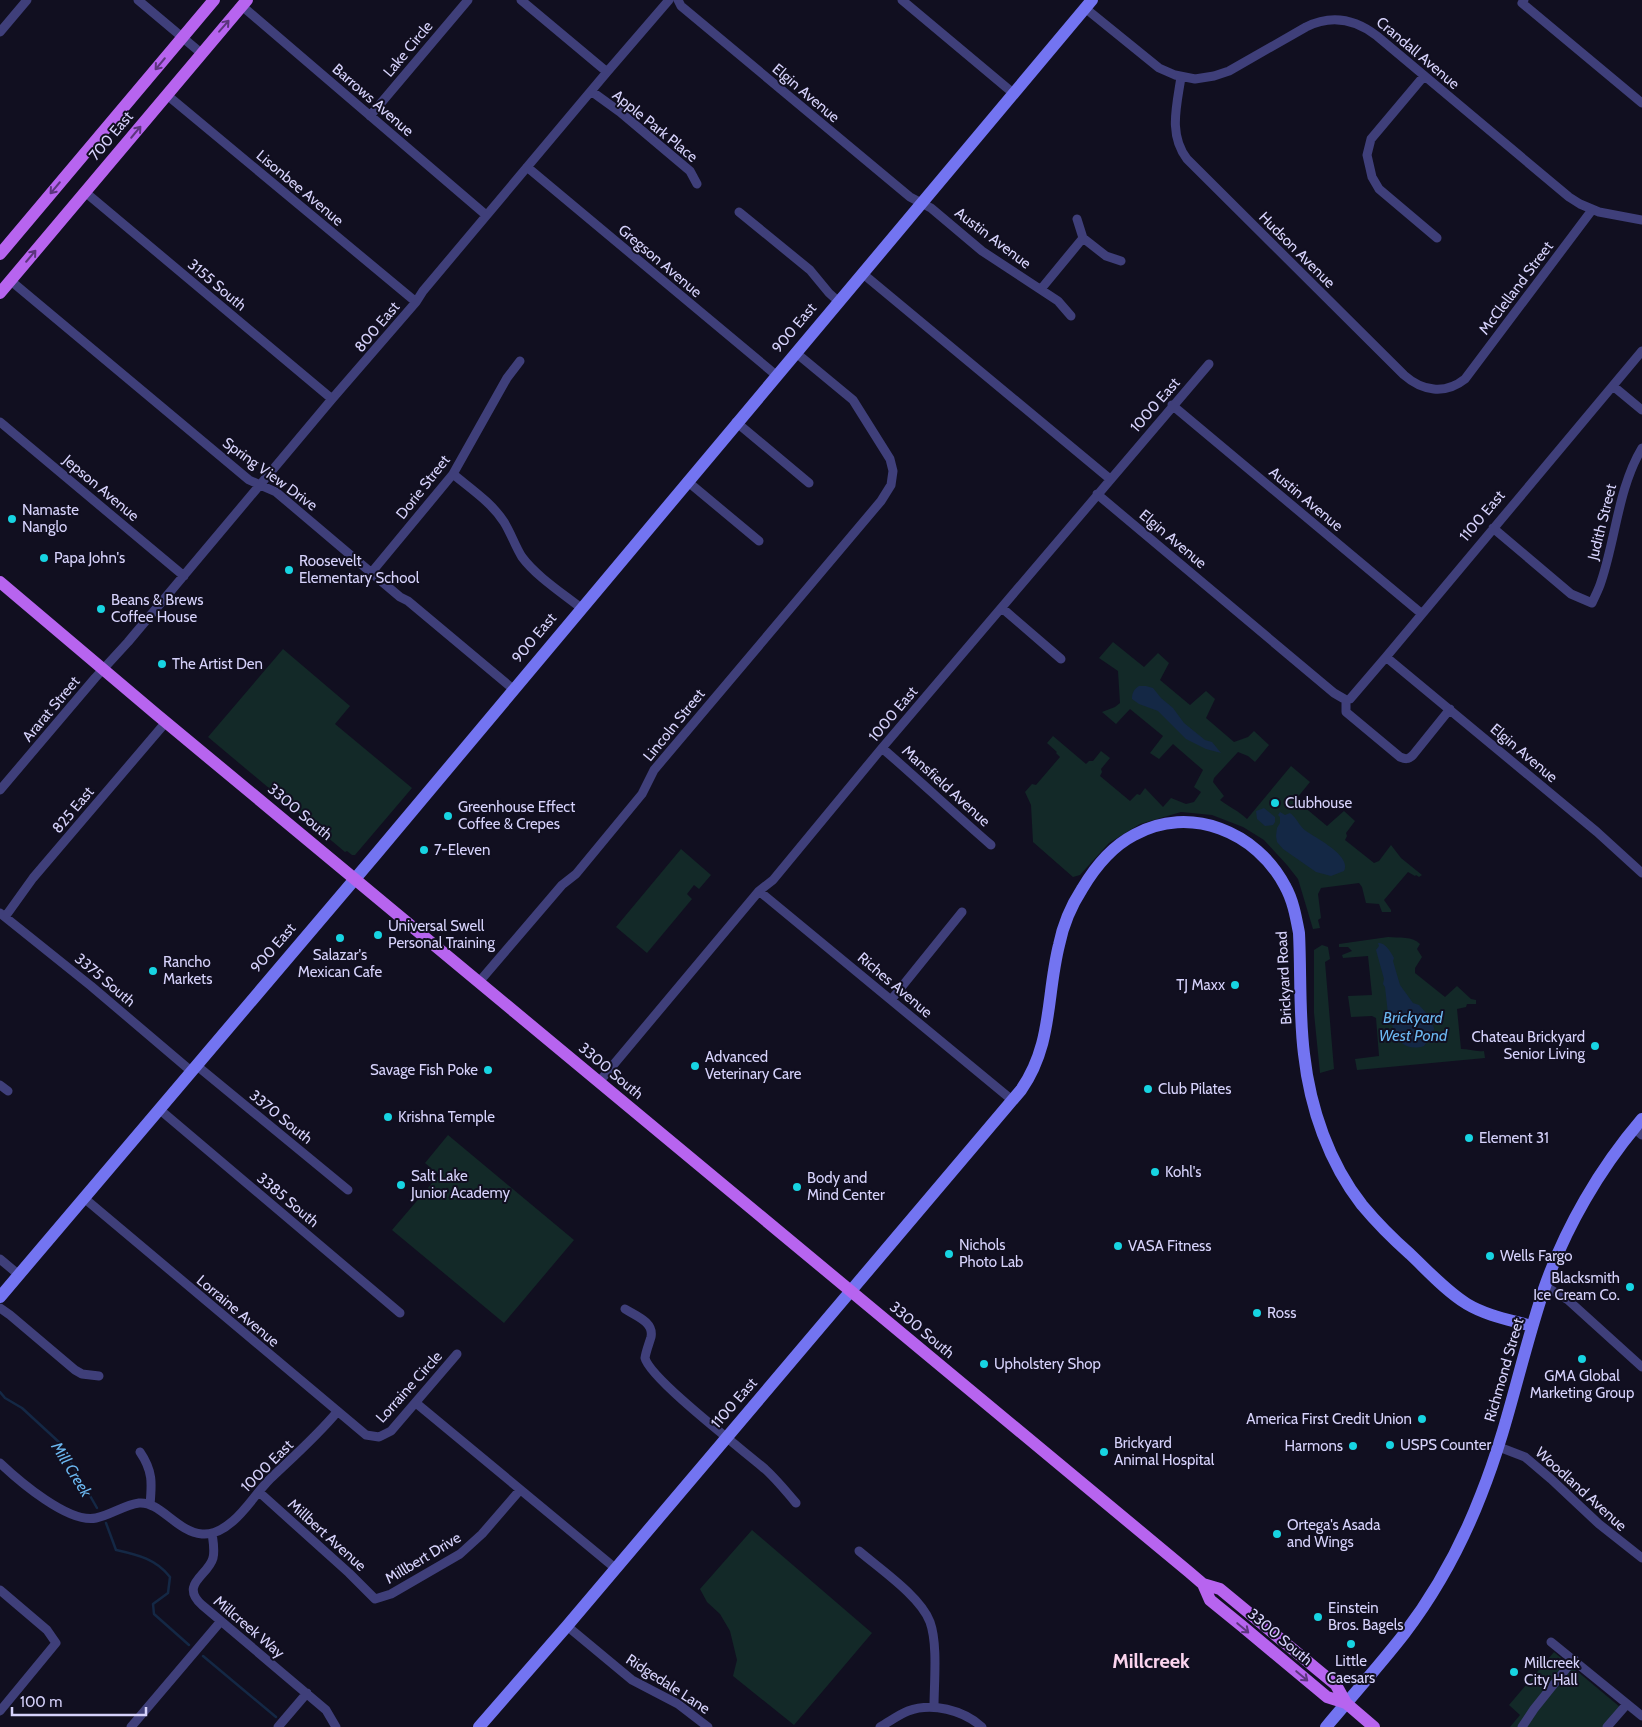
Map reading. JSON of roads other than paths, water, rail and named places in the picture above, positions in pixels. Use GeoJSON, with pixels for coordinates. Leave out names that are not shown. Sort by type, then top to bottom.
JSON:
{"type":"FeatureCollection","features":[{"type":"Feature","properties":{"kind":"main road","name":"700 East"},"geometry":{"type":"LineString","coordinates":[[0,254],[214,0]]}},
{"type":"Feature","properties":{"kind":"main road","name":"700 East"},"geometry":{"type":"LineString","coordinates":[[0,293],[245,3]]}},
{"type":"Feature","properties":{"kind":"main road","name":"3300 South"},"geometry":{"type":"LineString","coordinates":[[0,582],[1203,1584],[1210,1600],[1327,1697],[1346,1703],[1374,1727]]}},
{"type":"Feature","properties":{"kind":"street"},"geometry":{"type":"LineString","coordinates":[[0,32],[27,0]]}},
{"type":"Feature","properties":{"kind":"street"},"geometry":{"type":"LineString","coordinates":[[138,0],[202,53]]}},
{"type":"Feature","properties":{"kind":"street","name":"Lake Circle"},"geometry":{"type":"LineString","coordinates":[[370,116],[468,0]]}},
{"type":"Feature","properties":{"kind":"street"},"geometry":{"type":"LineString","coordinates":[[521,0],[606,72]]}},
{"type":"Feature","properties":{"kind":"street","name":"800 East"},"geometry":{"type":"LineString","coordinates":[[104,670],[416,302],[423,291],[606,72],[669,0]]}},
{"type":"Feature","properties":{"kind":"street","name":"Elgin Avenue"},"geometry":{"type":"LineString","coordinates":[[678,0],[681,6],[910,197],[921,203]]}},
{"type":"Feature","properties":{"kind":"street"},"geometry":{"type":"LineString","coordinates":[[902,0],[1013,93]]}},
{"type":"Feature","properties":{"kind":"street"},"geometry":{"type":"LineString","coordinates":[[1523,1],[1641,101]]}},
{"type":"Feature","properties":{"kind":"street","name":"Barrows Avenue"},"geometry":{"type":"LineString","coordinates":[[245,3],[370,116],[486,215]]}},
{"type":"Feature","properties":{"kind":"street","name":"900 East"},"geometry":{"type":"LineString","coordinates":[[0,1297],[1088,4]]}},
{"type":"Feature","properties":{"kind":"street","name":"Crandall Avenue"},"geometry":{"type":"LineString","coordinates":[[1088,4],[1154,65],[1181,77],[1201,79],[1220,74],[1318,22],[1332,19],[1348,20],[1364,26],[1574,201],[1592,210],[1642,220]]}},
{"type":"Feature","properties":{"kind":"street"},"geometry":{"type":"LineString","coordinates":[[1424,76],[1372,139],[1367,155],[1372,177],[1379,189],[1437,238]]}},
{"type":"Feature","properties":{"kind":"street","name":"Hudson Avenue"},"geometry":{"type":"LineString","coordinates":[[1181,77],[1175,132],[1178,143],[1187,159],[1408,379],[1422,387],[1439,390],[1450,388],[1462,382]]}},
{"type":"Feature","properties":{"kind":"street","name":"Apple Park Place"},"geometry":{"type":"LineString","coordinates":[[591,91],[620,112],[690,170],[698,184]]}},
{"type":"Feature","properties":{"kind":"street","name":"Lisonbee Avenue"},"geometry":{"type":"LineString","coordinates":[[167,95],[416,302]]}},
{"type":"Feature","properties":{"kind":"street","name":"Gregson Avenue"},"geometry":{"type":"LineString","coordinates":[[527,167],[776,375]]}},
{"type":"Feature","properties":{"kind":"street","name":"3155 South"},"geometry":{"type":"LineString","coordinates":[[85,192],[332,399]]}},
{"type":"Feature","properties":{"kind":"street","name":"Austin Avenue"},"geometry":{"type":"LineString","coordinates":[[921,203],[931,208],[982,250],[1058,301],[1071,316]]}},
{"type":"Feature","properties":{"kind":"street","name":"McClelland Street"},"geometry":{"type":"LineString","coordinates":[[1462,382],[1592,210]]}},
{"type":"Feature","properties":{"kind":"street"},"geometry":{"type":"LineString","coordinates":[[739,212],[810,270],[838,301]]}},
{"type":"Feature","properties":{"kind":"street"},"geometry":{"type":"LineString","coordinates":[[1077,219],[1083,238],[1103,254],[1121,261]]}},
{"type":"Feature","properties":{"kind":"street"},"geometry":{"type":"LineString","coordinates":[[1041,290],[1083,238]]}},
{"type":"Feature","properties":{"kind":"street"},"geometry":{"type":"LineString","coordinates":[[862,272],[1110,479]]}},
{"type":"Feature","properties":{"kind":"street","name":"Spring View Drive"},"geometry":{"type":"LineString","coordinates":[[11,281],[249,480],[276,492],[513,689]]}},
{"type":"Feature","properties":{"kind":"street","name":"1100 East"},"geometry":{"type":"LineString","coordinates":[[1346,700],[1350,699],[1386,657],[1642,351]]}},
{"type":"Feature","properties":{"kind":"street","name":"Lincoln Street"},"geometry":{"type":"LineString","coordinates":[[479,982],[562,885],[576,874],[642,794],[654,770],[881,501],[891,485],[893,472],[890,459],[853,400],[795,352]]}},
{"type":"Feature","properties":{"kind":"street","name":"Dorie Street"},"geometry":{"type":"LineString","coordinates":[[371,572],[453,474],[507,378],[520,361]]}},
{"type":"Feature","properties":{"kind":"street","name":"1000 East"},"geometry":{"type":"LineString","coordinates":[[600,1082],[759,891],[773,880],[882,748],[1208,364]]}},
{"type":"Feature","properties":{"kind":"street"},"geometry":{"type":"LineString","coordinates":[[1613,386],[1642,410]]}},
{"type":"Feature","properties":{"kind":"street","name":"Austin Avenue"},"geometry":{"type":"LineString","coordinates":[[1172,405],[1422,614]]}},
{"type":"Feature","properties":{"kind":"street","name":"Jepson Avenue"},"geometry":{"type":"LineString","coordinates":[[0,422],[184,576]]}},
{"type":"Feature","properties":{"kind":"street"},"geometry":{"type":"LineString","coordinates":[[736,422],[809,483]]}},
{"type":"Feature","properties":{"kind":"street","name":"Judith Street"},"geometry":{"type":"LineString","coordinates":[[1493,528],[1571,594],[1592,603],[1601,583],[1628,478],[1634,460],[1642,448]]}},
{"type":"Feature","properties":{"kind":"street"},"geometry":{"type":"LineString","coordinates":[[453,474],[498,513],[522,556],[530,566],[581,608]]}},
{"type":"Feature","properties":{"kind":"street"},"geometry":{"type":"LineString","coordinates":[[687,481],[759,541]]}},
{"type":"Feature","properties":{"kind":"street","name":"Elgin Avenue"},"geometry":{"type":"LineString","coordinates":[[1097,494],[1334,693],[1346,700]]}},
{"type":"Feature","properties":{"kind":"street"},"geometry":{"type":"LineString","coordinates":[[1002,608],[1061,659]]}},
{"type":"Feature","properties":{"kind":"street","name":"Elgin Avenue"},"geometry":{"type":"LineString","coordinates":[[1386,657],[1597,832],[1642,873]]}},
{"type":"Feature","properties":{"kind":"street","name":"Ararat Street"},"geometry":{"type":"LineString","coordinates":[[0,790],[95,678],[104,670]]}},
{"type":"Feature","properties":{"kind":"street"},"geometry":{"type":"LineString","coordinates":[[1346,700],[1346,712],[1400,757],[1405,759],[1409,759],[1450,709]]}},
{"type":"Feature","properties":{"kind":"street","name":"825 East"},"geometry":{"type":"LineString","coordinates":[[2,915],[166,722]]}},
{"type":"Feature","properties":{"kind":"street","name":"Mansfield Avenue"},"geometry":{"type":"LineString","coordinates":[[882,748],[991,845]]}},
{"type":"Feature","properties":{"kind":"street","name":"Brickyard Road"},"geometry":{"type":"LineString","coordinates":[[1012,1100],[1028,1078],[1040,1056],[1046,1029],[1058,946],[1064,926],[1078,896],[1100,863],[1121,843],[1134,835],[1163,825],[1192,822],[1222,828],[1259,850],[1286,887],[1300,933],[1302,1027],[1308,1078],[1323,1134],[1346,1181],[1362,1205],[1386,1232],[1452,1293],[1482,1312],[1532,1326]]}},
{"type":"Feature","properties":{"kind":"street","name":"Riches Avenue"},"geometry":{"type":"LineString","coordinates":[[759,891],[1012,1100]]}},
{"type":"Feature","properties":{"kind":"street"},"geometry":{"type":"LineString","coordinates":[[891,1000],[962,912]]}},
{"type":"Feature","properties":{"kind":"street","name":"3375 South"},"geometry":{"type":"LineString","coordinates":[[2,915],[194,1068]]}},
{"type":"Feature","properties":{"kind":"street","name":"3370 South"},"geometry":{"type":"LineString","coordinates":[[194,1068],[348,1190]]}},
{"type":"Feature","properties":{"kind":"street"},"geometry":{"type":"LineString","coordinates":[[0,1085],[8,1091]]}},
{"type":"Feature","properties":{"kind":"street","name":"1100 East"},"geometry":{"type":"LineString","coordinates":[[481,1726],[1012,1100]]}},
{"type":"Feature","properties":{"kind":"street","name":"3385 South"},"geometry":{"type":"LineString","coordinates":[[159,1109],[400,1312]]}},
{"type":"Feature","properties":{"kind":"street","name":"Richmond Street"},"geometry":{"type":"LineString","coordinates":[[1326,1727],[1404,1633],[1431,1595],[1450,1562],[1471,1519],[1499,1447],[1532,1326],[1545,1286],[1562,1246],[1581,1208],[1606,1168],[1639,1127]]}},
{"type":"Feature","properties":{"kind":"street","name":"Lorraine Avenue"},"geometry":{"type":"LineString","coordinates":[[84,1198],[337,1412],[366,1434],[379,1437]]}},
{"type":"Feature","properties":{"kind":"street"},"geometry":{"type":"LineString","coordinates":[[0,1259],[19,1275]]}},
{"type":"Feature","properties":{"kind":"street"},"geometry":{"type":"LineString","coordinates":[[1545,1286],[1568,1300],[1642,1367]]}},
{"type":"Feature","properties":{"kind":"street"},"geometry":{"type":"LineString","coordinates":[[0,1308],[75,1370],[86,1375],[99,1376]]}},
{"type":"Feature","properties":{"kind":"street"},"geometry":{"type":"LineString","coordinates":[[625,1309],[645,1321],[650,1328],[651,1335],[645,1358],[648,1365],[680,1398],[765,1469],[796,1503]]}},
{"type":"Feature","properties":{"kind":"street","name":"Lorraine Circle"},"geometry":{"type":"LineString","coordinates":[[379,1437],[391,1431],[457,1354]]}},
{"type":"Feature","properties":{"kind":"street"},"geometry":{"type":"LineString","coordinates":[[416,1403],[616,1568]]}},
{"type":"Feature","properties":{"kind":"street","name":"1000 East"},"geometry":{"type":"LineString","coordinates":[[212,1534],[233,1521],[270,1479],[297,1455],[337,1412]]}},
{"type":"Feature","properties":{"kind":"street","name":"Woodland Avenue"},"geometry":{"type":"LineString","coordinates":[[1499,1447],[1526,1457],[1599,1524],[1642,1558]]}},
{"type":"Feature","properties":{"kind":"street"},"geometry":{"type":"LineString","coordinates":[[140,1452],[148,1464],[152,1477],[150,1505]]}},
{"type":"Feature","properties":{"kind":"street"},"geometry":{"type":"LineString","coordinates":[[0,1463],[38,1495],[73,1515],[95,1518],[141,1503],[157,1508],[186,1530],[202,1534],[212,1534]]}},
{"type":"Feature","properties":{"kind":"street","name":"Millbert Drive"},"geometry":{"type":"LineString","coordinates":[[375,1599],[391,1594],[460,1554],[482,1534],[520,1490]]}},
{"type":"Feature","properties":{"kind":"street","name":"Millbert Avenue"},"geometry":{"type":"LineString","coordinates":[[259,1492],[375,1599]]}},
{"type":"Feature","properties":{"kind":"street","name":"Millcreek Way"},"geometry":{"type":"LineString","coordinates":[[212,1534],[214,1556],[197,1579],[193,1590],[194,1596],[326,1710],[336,1727]]}},
{"type":"Feature","properties":{"kind":"street"},"geometry":{"type":"LineString","coordinates":[[859,1551],[915,1599],[928,1617],[934,1639],[934,1707]]}},
{"type":"Feature","properties":{"kind":"street"},"geometry":{"type":"LineString","coordinates":[[0,1590],[47,1630],[56,1643],[0,1711]]}},
{"type":"Feature","properties":{"kind":"street"},"geometry":{"type":"LineString","coordinates":[[131,1727],[221,1621]]}},
{"type":"Feature","properties":{"kind":"street","name":"Ridgedale Lane"},"geometry":{"type":"LineString","coordinates":[[567,1626],[632,1680],[678,1704],[708,1727]]}},
{"type":"Feature","properties":{"kind":"street"},"geometry":{"type":"LineString","coordinates":[[1552,1642],[1642,1716]]}},
{"type":"Feature","properties":{"kind":"street"},"geometry":{"type":"LineString","coordinates":[[1522,1727],[1574,1659]]}},
{"type":"Feature","properties":{"kind":"street"},"geometry":{"type":"LineString","coordinates":[[278,1727],[307,1693]]}},
{"type":"Feature","properties":{"kind":"street"},"geometry":{"type":"LineString","coordinates":[[1607,1727],[1627,1704]]}},
{"type":"Feature","properties":{"kind":"street"},"geometry":{"type":"LineString","coordinates":[[880,1727],[909,1711],[934,1707],[957,1712],[982,1727]]}},
{"type":"Feature","properties":{"kind":"water"},"geometry":{"type":"Polygon","coordinates":[[[1139,686],[1153,688],[1173,708],[1184,723],[1205,740],[1212,742],[1221,753],[1206,749],[1186,739],[1158,711],[1139,704],[1132,699],[1134,691],[1139,686]]]}},
{"type":"Feature","properties":{"kind":"water"},"geometry":{"type":"Polygon","coordinates":[[[1264,808],[1275,817],[1273,825],[1265,826],[1257,819],[1256,811],[1264,808]]]}},
{"type":"Feature","properties":{"kind":"water"},"geometry":{"type":"Polygon","coordinates":[[[1280,812],[1285,815],[1290,813],[1304,829],[1332,848],[1343,859],[1344,871],[1331,876],[1316,872],[1283,849],[1277,842],[1276,836],[1280,823],[1278,815],[1280,812]]]}},
{"type":"Feature","properties":{"kind":"water","name":"Brickyard West Pond"},"geometry":{"type":"Polygon","coordinates":[[[1378,943],[1383,944],[1389,950],[1394,958],[1393,961],[1400,985],[1413,1003],[1419,1005],[1428,1015],[1434,1028],[1433,1033],[1424,1046],[1415,1048],[1407,1046],[1394,1035],[1395,1033],[1388,1014],[1383,984],[1384,979],[1376,950],[1379,946],[1378,943]]]}},
{"type":"Feature","properties":{"kind":"waterway","name":"Mill Creek"},"geometry":{"type":"LineString","coordinates":[[0,1392],[5,1398],[22,1408],[60,1443],[97,1508]]}},
{"type":"Feature","properties":{"kind":"waterway","name":"Mill Creek"},"geometry":{"type":"LineString","coordinates":[[106,1523],[116,1550],[153,1562],[170,1577],[168,1593],[153,1604],[154,1614],[189,1645]]}},
{"type":"Feature","properties":{"kind":"waterway","name":"Mill Creek"},"geometry":{"type":"LineString","coordinates":[[203,1656],[276,1717]]}},
{"type":"Feature","properties":{"kind":"place","name":"Namaste Nanglo"},"geometry":{"type":"Point","coordinates":[12,519]}},
{"type":"Feature","properties":{"kind":"place","name":"Papa John's"},"geometry":{"type":"Point","coordinates":[44,558]}},
{"type":"Feature","properties":{"kind":"place","name":"Roosevelt Elementary School"},"geometry":{"type":"Point","coordinates":[289,570]}},
{"type":"Feature","properties":{"kind":"place","name":"Beans & Brews Coffee House"},"geometry":{"type":"Point","coordinates":[101,609]}},
{"type":"Feature","properties":{"kind":"place","name":"The Artist Den"},"geometry":{"type":"Point","coordinates":[162,664]}},
{"type":"Feature","properties":{"kind":"place","name":"Clubhouse"},"geometry":{"type":"Point","coordinates":[1275,803]}},
{"type":"Feature","properties":{"kind":"place","name":"Greenhouse Effect Coffee & Crepes"},"geometry":{"type":"Point","coordinates":[448,816]}},
{"type":"Feature","properties":{"kind":"place","name":"7-Eleven"},"geometry":{"type":"Point","coordinates":[424,850]}},
{"type":"Feature","properties":{"kind":"place","name":"Universal Swell Personal Training"},"geometry":{"type":"Point","coordinates":[378,935]}},
{"type":"Feature","properties":{"kind":"place","name":"Salazar's Mexican Cafe"},"geometry":{"type":"Point","coordinates":[340,938]}},
{"type":"Feature","properties":{"kind":"place","name":"Rancho Markets"},"geometry":{"type":"Point","coordinates":[153,971]}},
{"type":"Feature","properties":{"kind":"place","name":"TJ Maxx"},"geometry":{"type":"Point","coordinates":[1235,985]}},
{"type":"Feature","properties":{"kind":"place","name":"Chateau Brickyard Senior Living"},"geometry":{"type":"Point","coordinates":[1595,1046]}},
{"type":"Feature","properties":{"kind":"place","name":"Advanced Veterinary Care"},"geometry":{"type":"Point","coordinates":[695,1066]}},
{"type":"Feature","properties":{"kind":"place","name":"Savage Fish Poke"},"geometry":{"type":"Point","coordinates":[488,1070]}},
{"type":"Feature","properties":{"kind":"place","name":"Club Pilates"},"geometry":{"type":"Point","coordinates":[1148,1089]}},
{"type":"Feature","properties":{"kind":"place","name":"Krishna Temple"},"geometry":{"type":"Point","coordinates":[388,1117]}},
{"type":"Feature","properties":{"kind":"place","name":"Element 31"},"geometry":{"type":"Point","coordinates":[1469,1138]}},
{"type":"Feature","properties":{"kind":"place","name":"Kohl's"},"geometry":{"type":"Point","coordinates":[1155,1172]}},
{"type":"Feature","properties":{"kind":"place","name":"Salt Lake Junior Academy"},"geometry":{"type":"Point","coordinates":[401,1185]}},
{"type":"Feature","properties":{"kind":"place","name":"Body and Mind Center"},"geometry":{"type":"Point","coordinates":[797,1187]}},
{"type":"Feature","properties":{"kind":"place","name":"VASA Fitness"},"geometry":{"type":"Point","coordinates":[1118,1246]}},
{"type":"Feature","properties":{"kind":"place","name":"Nichols Photo Lab"},"geometry":{"type":"Point","coordinates":[949,1254]}},
{"type":"Feature","properties":{"kind":"place","name":"Wells Fargo"},"geometry":{"type":"Point","coordinates":[1490,1256]}},
{"type":"Feature","properties":{"kind":"place","name":"Blacksmith Ice Cream Co."},"geometry":{"type":"Point","coordinates":[1630,1287]}},
{"type":"Feature","properties":{"kind":"place","name":"Ross"},"geometry":{"type":"Point","coordinates":[1257,1313]}},
{"type":"Feature","properties":{"kind":"place","name":"GMA Global Marketing Group"},"geometry":{"type":"Point","coordinates":[1582,1359]}},
{"type":"Feature","properties":{"kind":"place","name":"Upholstery Shop"},"geometry":{"type":"Point","coordinates":[984,1364]}},
{"type":"Feature","properties":{"kind":"place","name":"America First Credit Union"},"geometry":{"type":"Point","coordinates":[1422,1419]}},
{"type":"Feature","properties":{"kind":"place","name":"USPS Counter"},"geometry":{"type":"Point","coordinates":[1390,1445]}},
{"type":"Feature","properties":{"kind":"place","name":"Harmons"},"geometry":{"type":"Point","coordinates":[1353,1446]}},
{"type":"Feature","properties":{"kind":"place","name":"Brickyard Animal Hospital"},"geometry":{"type":"Point","coordinates":[1104,1452]}},
{"type":"Feature","properties":{"kind":"place","name":"Ortega's Asada and Wings"},"geometry":{"type":"Point","coordinates":[1277,1534]}},
{"type":"Feature","properties":{"kind":"place","name":"Einstein Bros. Bagels"},"geometry":{"type":"Point","coordinates":[1318,1617]}},
{"type":"Feature","properties":{"kind":"place","name":"Little Caesars"},"geometry":{"type":"Point","coordinates":[1351,1644]}},
{"type":"Feature","properties":{"kind":"place","name":"Millcreek City Hall"},"geometry":{"type":"Point","coordinates":[1514,1672]}},
{"type":"Feature","properties":{"kind":"district","name":"Millcreek"},"geometry":{"type":"Point","coordinates":[1151,1661]}}]}
